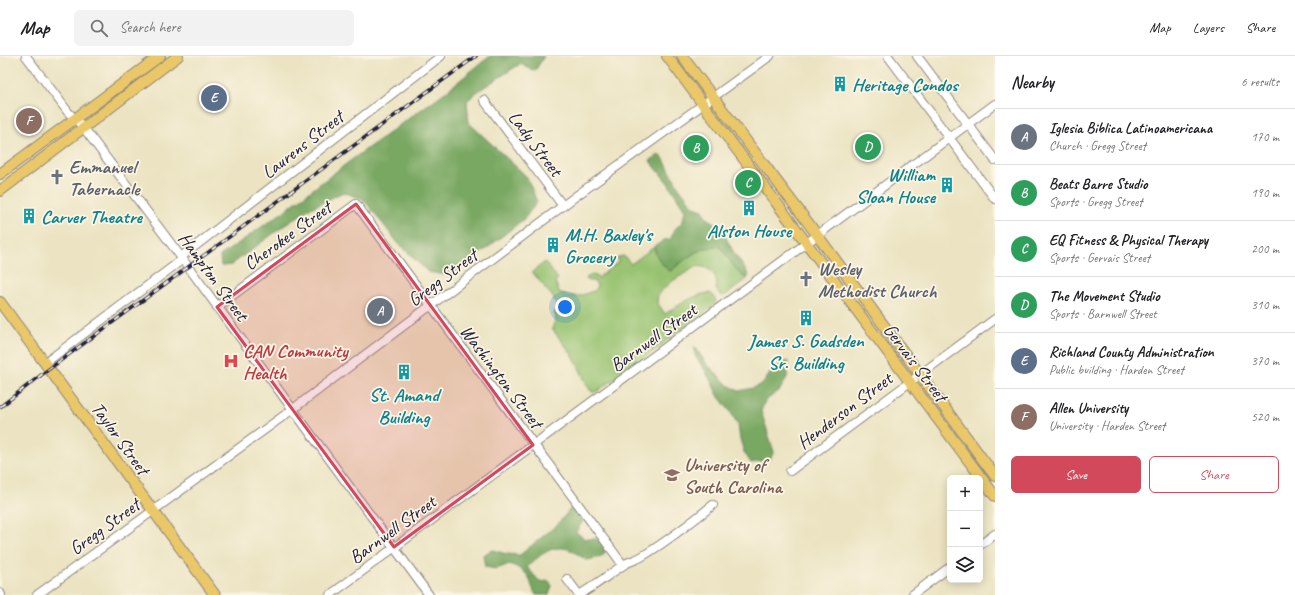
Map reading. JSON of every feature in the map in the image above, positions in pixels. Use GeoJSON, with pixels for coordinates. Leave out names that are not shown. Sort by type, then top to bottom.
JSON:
{"type":"FeatureCollection","features":[{"type":"Feature","properties":{"kind":"main road"},"geometry":{"type":"LineString","coordinates":[[0,174],[160,56]]}},
{"type":"Feature","properties":{"kind":"main road"},"geometry":{"type":"LineString","coordinates":[[0,191],[178,56]]}},
{"type":"Feature","properties":{"kind":"main road","name":"Gervais Street"},"geometry":{"type":"LineString","coordinates":[[667,56],[807,243],[906,384],[995,496]]}},
{"type":"Feature","properties":{"kind":"main road","name":"Gervais Street"},"geometry":{"type":"LineString","coordinates":[[682,56],[714,96],[995,476]]}},
{"type":"Feature","properties":{"kind":"main road","name":"Taylor Street"},"geometry":{"type":"LineString","coordinates":[[0,302],[215,595]]}},
{"type":"Feature","properties":{"kind":"street","name":"Hampton Street"},"geometry":{"type":"LineString","coordinates":[[26,56],[68,112],[83,127],[182,258],[429,595]]}},
{"type":"Feature","properties":{"kind":"street","name":"Laurens Street"},"geometry":{"type":"LineString","coordinates":[[45,363],[441,56]]}},
{"type":"Feature","properties":{"kind":"street","name":"Gregg Street"},"geometry":{"type":"LineString","coordinates":[[37,595],[293,409],[563,206],[770,56]]}},
{"type":"Feature","properties":{"kind":"street"},"geometry":{"type":"LineString","coordinates":[[888,56],[995,199]]}},
{"type":"Feature","properties":{"kind":"street"},"geometry":{"type":"LineString","coordinates":[[917,56],[995,160]]}},
{"type":"Feature","properties":{"kind":"street","name":"Lady Street"},"geometry":{"type":"LineString","coordinates":[[484,100],[563,206]]}},
{"type":"Feature","properties":{"kind":"street","name":"Barnwell Street"},"geometry":{"type":"LineString","coordinates":[[330,595],[995,104]]}},
{"type":"Feature","properties":{"kind":"street","name":"Washington Street"},"geometry":{"type":"LineString","coordinates":[[356,204],[623,565]]}},
{"type":"Feature","properties":{"kind":"street","name":"Cherokee Street"},"geometry":{"type":"LineString","coordinates":[[217,306],[356,204]]}},
{"type":"Feature","properties":{"kind":"street","name":"Henderson Street"},"geometry":{"type":"LineString","coordinates":[[790,471],[995,319]]}},
{"type":"Feature","properties":{"kind":"street"},"geometry":{"type":"LineString","coordinates":[[567,579],[579,595],[597,585],[623,565],[647,553],[713,505]]}},
{"type":"Feature","properties":{"kind":"street"},"geometry":{"type":"LineString","coordinates":[[983,543],[995,534]]}},
{"type":"Feature","properties":{"kind":"street"},"geometry":{"type":"LineString","coordinates":[[912,595],[947,569]]}},
{"type":"Feature","properties":{"kind":"highlighted area"},"geometry":{"type":"Polygon","coordinates":[[[356,204],[533,445],[394,547],[217,307],[356,204]]]}},
{"type":"Feature","properties":{"kind":"green space"},"geometry":{"type":"Polygon","coordinates":[[[490,56],[544,56],[535,71],[520,64],[478,91],[467,101],[469,123],[527,177],[537,202],[525,218],[452,276],[428,272],[399,244],[363,199],[343,192],[307,210],[231,265],[221,266],[220,256],[283,212],[444,93],[490,56]]]}},
{"type":"Feature","properties":{"kind":"green space"},"geometry":{"type":"Polygon","coordinates":[[[657,155],[662,156],[678,186],[694,207],[703,210],[706,217],[720,227],[734,253],[749,275],[747,279],[736,269],[721,248],[713,247],[700,250],[670,271],[664,266],[656,254],[654,247],[664,240],[671,239],[673,231],[683,221],[685,210],[668,183],[650,161],[657,155]]]}},
{"type":"Feature","properties":{"kind":"green space"},"geometry":{"type":"Polygon","coordinates":[[[654,247],[656,254],[664,266],[670,271],[700,250],[713,247],[721,248],[736,269],[747,279],[726,295],[722,296],[716,289],[717,284],[715,276],[704,267],[695,267],[671,282],[658,294],[657,302],[665,314],[687,300],[699,295],[711,293],[715,298],[716,303],[662,345],[596,392],[592,392],[587,386],[573,356],[552,329],[556,318],[554,313],[557,309],[553,297],[532,272],[545,262],[558,279],[555,281],[559,292],[570,296],[579,296],[594,291],[597,288],[596,283],[588,281],[586,278],[593,274],[598,278],[618,262],[618,257],[624,256],[631,264],[654,247]]]}},
{"type":"Feature","properties":{"kind":"green space"},"geometry":{"type":"Polygon","coordinates":[[[695,347],[705,362],[728,385],[739,391],[763,384],[771,372],[781,364],[788,361],[787,377],[780,390],[765,401],[761,411],[774,452],[770,459],[751,463],[744,452],[738,425],[730,411],[719,397],[706,372],[695,356],[695,347]]]}},
{"type":"Feature","properties":{"kind":"green space"},"geometry":{"type":"Polygon","coordinates":[[[570,509],[577,510],[583,521],[576,532],[585,539],[597,539],[604,544],[605,553],[602,557],[587,560],[568,549],[556,548],[545,552],[527,567],[540,582],[549,581],[552,586],[549,595],[536,595],[529,577],[522,570],[510,564],[496,569],[485,567],[483,555],[492,550],[507,554],[520,555],[558,524],[570,509]]]}},
{"type":"Feature","properties":{"kind":"railway"},"geometry":{"type":"LineString","coordinates":[[0,407],[49,369],[476,56]]}},
{"type":"Feature","properties":{"kind":"place","name":"Heritage Condos"},"geometry":{"type":"Point","coordinates":[840,84]}},
{"type":"Feature","properties":{"kind":"place","name":"Richland County Administration"},"geometry":{"type":"Point","coordinates":[214,98]}},
{"type":"Feature","properties":{"kind":"place","name":"Allen University"},"geometry":{"type":"Point","coordinates":[29,121]}},
{"type":"Feature","properties":{"kind":"place","name":"The Movement Studio"},"geometry":{"type":"Point","coordinates":[868,147]}},
{"type":"Feature","properties":{"kind":"place","name":"Beats Barre Studio"},"geometry":{"type":"Point","coordinates":[696,148]}},
{"type":"Feature","properties":{"kind":"place","name":"Emmanuel Tabernacle"},"geometry":{"type":"Point","coordinates":[57,177]}},
{"type":"Feature","properties":{"kind":"place","name":"EQ Fitness & Physical Therapy"},"geometry":{"type":"Point","coordinates":[748,183]}},
{"type":"Feature","properties":{"kind":"place","name":"William Sloan House"},"geometry":{"type":"Point","coordinates":[947,185]}},
{"type":"Feature","properties":{"kind":"place","name":"Alston House"},"geometry":{"type":"Point","coordinates":[749,208]}},
{"type":"Feature","properties":{"kind":"place","name":"Carver Theatre"},"geometry":{"type":"Point","coordinates":[29,216]}},
{"type":"Feature","properties":{"kind":"place","name":"M.H. Baxley's Grocery"},"geometry":{"type":"Point","coordinates":[553,245]}},
{"type":"Feature","properties":{"kind":"place","name":"Wesley Methodist Church"},"geometry":{"type":"Point","coordinates":[806,279]}},
{"type":"Feature","properties":{"kind":"place","name":"Iglesia Biblica Latinoamericana"},"geometry":{"type":"Point","coordinates":[380,311]}},
{"type":"Feature","properties":{"kind":"place","name":"James S. Gadsden Sr. Building"},"geometry":{"type":"Point","coordinates":[806,318]}},
{"type":"Feature","properties":{"kind":"place","name":"CAN Community Health"},"geometry":{"type":"Point","coordinates":[231,361]}},
{"type":"Feature","properties":{"kind":"place","name":"St. Amand Building"},"geometry":{"type":"Point","coordinates":[404,372]}},
{"type":"Feature","properties":{"kind":"place","name":"University of South Carolina"},"geometry":{"type":"Point","coordinates":[672,475]}}]}
